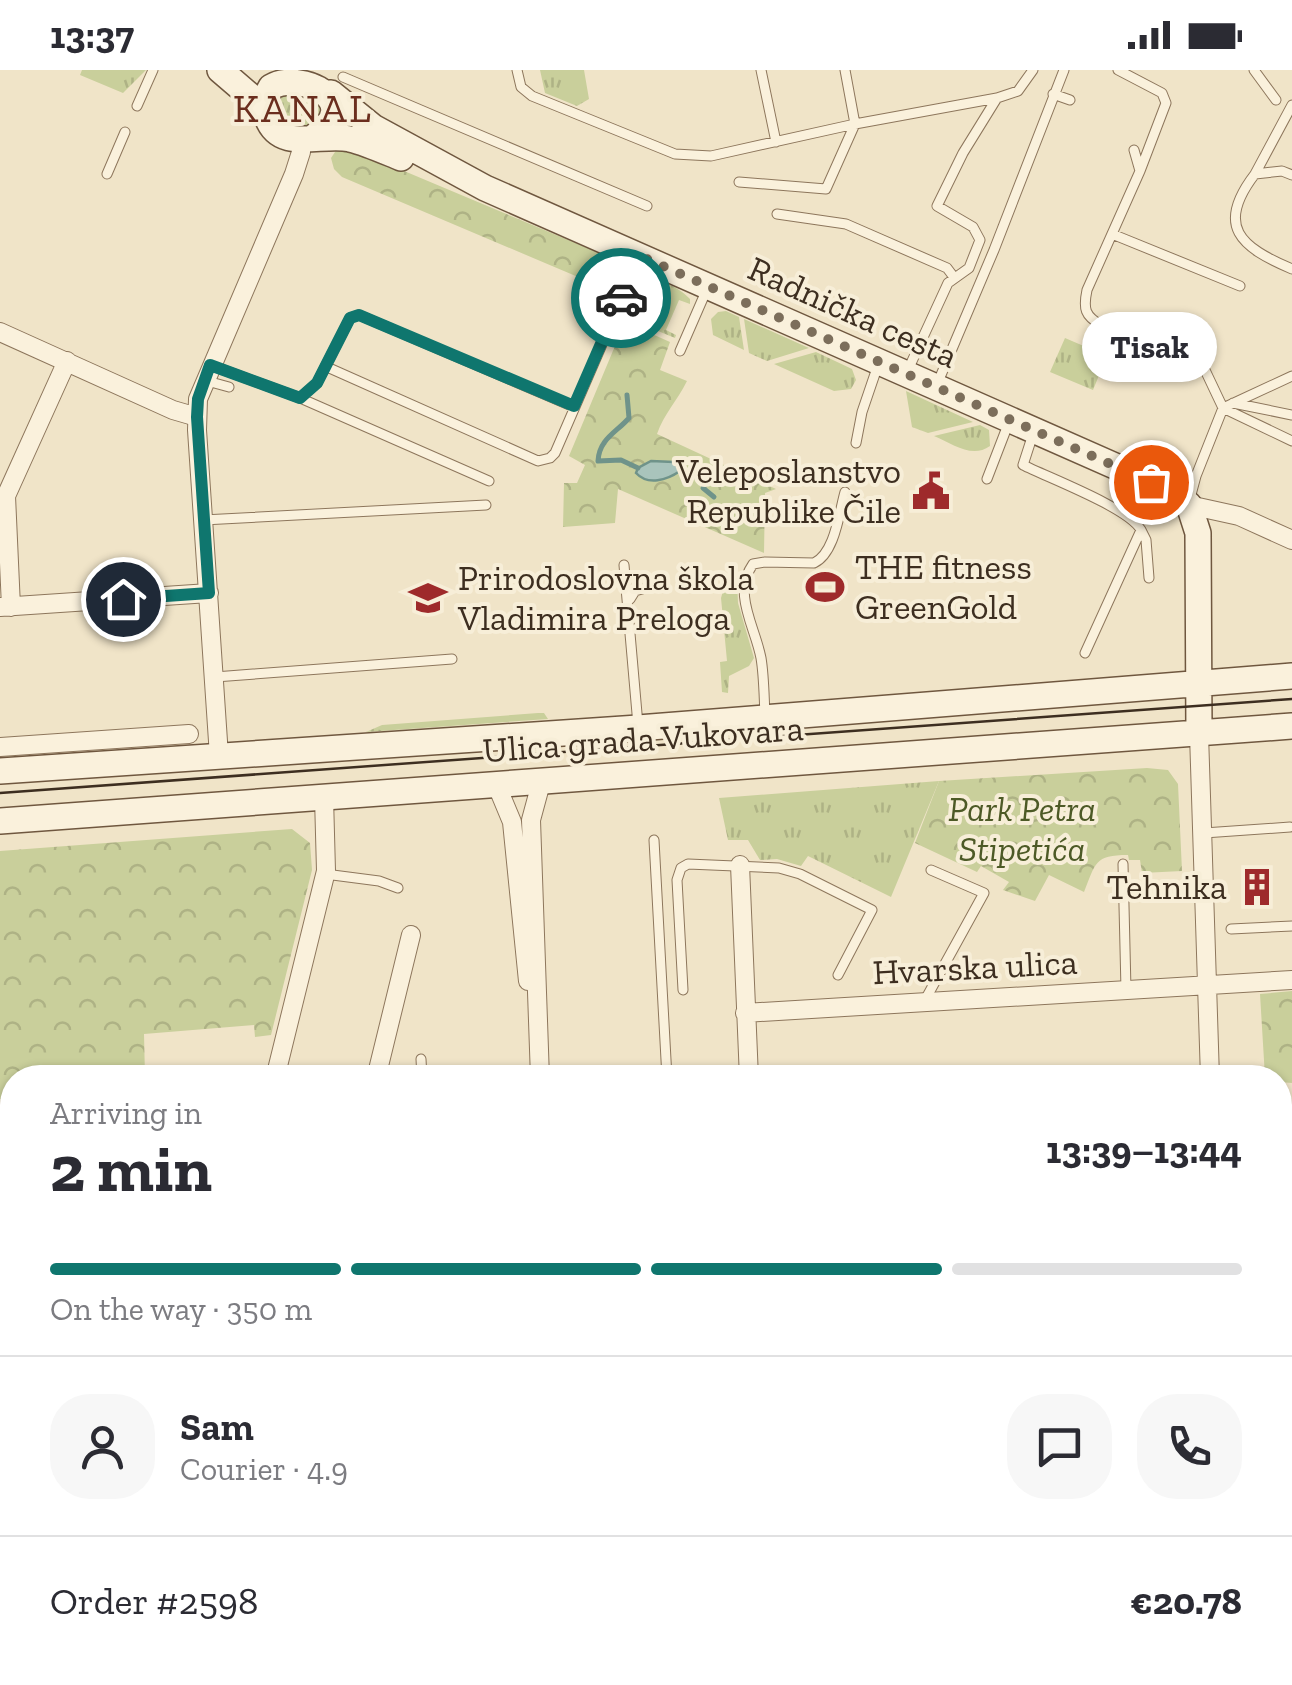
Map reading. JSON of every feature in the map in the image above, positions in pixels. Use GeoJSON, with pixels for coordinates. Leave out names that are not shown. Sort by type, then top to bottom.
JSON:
{"type":"FeatureCollection","features":[{"type":"Feature","properties":{"kind":"main road"},"geometry":{"type":"LineString","coordinates":[[220,70],[255,100],[282,135],[308,138],[330,122],[334,103],[331,79],[311,74],[257,75],[230,70]]}},
{"type":"Feature","properties":{"kind":"main road"},"geometry":{"type":"LineString","coordinates":[[267,116],[267,96],[278,80],[290,73]]}},
{"type":"Feature","properties":{"kind":"main road","name":"Radnička cesta"},"geometry":{"type":"LineString","coordinates":[[331,79],[382,133],[485,188]]}},
{"type":"Feature","properties":{"kind":"main road","name":"Radnička cesta"},"geometry":{"type":"LineString","coordinates":[[308,138],[348,138],[485,188],[1163,488],[1189,504]]}},
{"type":"Feature","properties":{"kind":"main road"},"geometry":{"type":"LineString","coordinates":[[1189,504],[1198,533],[1199,734]]}},
{"type":"Feature","properties":{"kind":"main road","name":"Ulica grada Vukovara"},"geometry":{"type":"LineString","coordinates":[[0,772],[638,728],[1292,676]]}},
{"type":"Feature","properties":{"kind":"main road","name":"Ulica grada Vukovara"},"geometry":{"type":"LineString","coordinates":[[0,821],[1292,726]]}},
{"type":"Feature","properties":{"kind":"street"},"geometry":{"type":"LineString","coordinates":[[220,756],[197,417],[207,373],[308,138]]}},
{"type":"Feature","properties":{"kind":"street"},"geometry":{"type":"LineString","coordinates":[[0,332],[173,410],[197,417]]}},
{"type":"Feature","properties":{"kind":"street"},"geometry":{"type":"LineString","coordinates":[[67,361],[3,495],[6,607],[209,593]]}},
{"type":"Feature","properties":{"kind":"street","name":"Radnička cesta"},"geometry":{"type":"LineString","coordinates":[[1189,504],[1238,516],[1292,540]]}},
{"type":"Feature","properties":{"kind":"street"},"geometry":{"type":"LineString","coordinates":[[0,747],[188,734]]}},
{"type":"Feature","properties":{"kind":"street"},"geometry":{"type":"LineString","coordinates":[[1199,734],[1210,1065]]}},
{"type":"Feature","properties":{"kind":"street"},"geometry":{"type":"LineString","coordinates":[[539,1065],[532,820],[541,783]]}},
{"type":"Feature","properties":{"kind":"street"},"geometry":{"type":"LineString","coordinates":[[497,786],[512,822],[522,943],[537,1036]]}},
{"type":"Feature","properties":{"kind":"street"},"geometry":{"type":"LineString","coordinates":[[278,1065],[325,874],[328,850],[324,797]]}},
{"type":"Feature","properties":{"kind":"street"},"geometry":{"type":"LineString","coordinates":[[740,865],[748,1065]]}},
{"type":"Feature","properties":{"kind":"street"},"geometry":{"type":"LineString","coordinates":[[379,1065],[410,935]]}},
{"type":"Feature","properties":{"kind":"street","name":"Hvarska ulica"},"geometry":{"type":"LineString","coordinates":[[745,1013],[1292,980]]}},
{"type":"Feature","properties":{"kind":"lane"},"geometry":{"type":"LineString","coordinates":[[137,106],[153,70]]}},
{"type":"Feature","properties":{"kind":"lane"},"geometry":{"type":"LineString","coordinates":[[517,70],[520,87],[532,96],[674,154],[711,156],[997,98],[1018,91],[1033,70]]}},
{"type":"Feature","properties":{"kind":"lane"},"geometry":{"type":"LineString","coordinates":[[760,70],[776,142]]}},
{"type":"Feature","properties":{"kind":"lane"},"geometry":{"type":"LineString","coordinates":[[739,182],[826,189],[855,124],[845,70]]}},
{"type":"Feature","properties":{"kind":"lane"},"geometry":{"type":"LineString","coordinates":[[936,387],[1064,70]]}},
{"type":"Feature","properties":{"kind":"lane"},"geometry":{"type":"LineString","coordinates":[[1118,70],[1162,93],[1166,103],[1130,200],[1087,290],[1085,312],[1088,318],[1205,370],[1227,406],[1292,440]]}},
{"type":"Feature","properties":{"kind":"lane"},"geometry":{"type":"LineString","coordinates":[[1254,70],[1276,100]]}},
{"type":"Feature","properties":{"kind":"lane"},"geometry":{"type":"LineString","coordinates":[[331,79],[647,206]]}},
{"type":"Feature","properties":{"kind":"lane"},"geometry":{"type":"LineString","coordinates":[[1053,94],[1070,100]]}},
{"type":"Feature","properties":{"kind":"lane"},"geometry":{"type":"LineString","coordinates":[[906,374],[954,276],[969,268],[980,240],[973,228],[936,206],[962,153],[997,98]]}},
{"type":"Feature","properties":{"kind":"lane"},"geometry":{"type":"LineString","coordinates":[[1292,105],[1236,203],[1234,222],[1241,240],[1260,255],[1292,269]]}},
{"type":"Feature","properties":{"kind":"lane"},"geometry":{"type":"LineString","coordinates":[[107,174],[126,132]]}},
{"type":"Feature","properties":{"kind":"lane"},"geometry":{"type":"LineString","coordinates":[[1134,150],[1140,170]]}},
{"type":"Feature","properties":{"kind":"lane"},"geometry":{"type":"LineString","coordinates":[[1254,174],[1282,171],[1292,175]]}},
{"type":"Feature","properties":{"kind":"lane"},"geometry":{"type":"LineString","coordinates":[[777,214],[846,224],[946,268],[954,276]]}},
{"type":"Feature","properties":{"kind":"lane"},"geometry":{"type":"LineString","coordinates":[[1112,234],[1240,286]]}},
{"type":"Feature","properties":{"kind":"lane"},"geometry":{"type":"LineString","coordinates":[[327,367],[538,461],[550,458],[556,453],[640,256]]}},
{"type":"Feature","properties":{"kind":"lane"},"geometry":{"type":"LineString","coordinates":[[680,352],[708,286]]}},
{"type":"Feature","properties":{"kind":"lane"},"geometry":{"type":"LineString","coordinates":[[300,398],[317,383],[350,318],[359,315],[574,406]]}},
{"type":"Feature","properties":{"kind":"lane"},"geometry":{"type":"LineString","coordinates":[[856,443],[879,362]]}},
{"type":"Feature","properties":{"kind":"lane"},"geometry":{"type":"LineString","coordinates":[[207,373],[229,386]]}},
{"type":"Feature","properties":{"kind":"lane"},"geometry":{"type":"LineString","coordinates":[[207,373],[300,398],[489,481]]}},
{"type":"Feature","properties":{"kind":"lane"},"geometry":{"type":"LineString","coordinates":[[1189,504],[1191,488],[1227,406],[1292,376]]}},
{"type":"Feature","properties":{"kind":"lane"},"geometry":{"type":"LineString","coordinates":[[1227,406],[1292,414]]}},
{"type":"Feature","properties":{"kind":"lane"},"geometry":{"type":"LineString","coordinates":[[987,479],[1022,425]]}},
{"type":"Feature","properties":{"kind":"lane"},"geometry":{"type":"LineString","coordinates":[[1022,425],[1023,466],[1136,520],[1146,540],[1149,578]]}},
{"type":"Feature","properties":{"kind":"lane"},"geometry":{"type":"LineString","coordinates":[[765,718],[761,660],[746,609],[745,575],[753,564],[821,560],[845,492]]}},
{"type":"Feature","properties":{"kind":"lane"},"geometry":{"type":"LineString","coordinates":[[203,520],[486,504]]}},
{"type":"Feature","properties":{"kind":"lane"},"geometry":{"type":"LineString","coordinates":[[1085,653],[1141,530]]}},
{"type":"Feature","properties":{"kind":"lane"},"geometry":{"type":"LineString","coordinates":[[624,565],[638,728]]}},
{"type":"Feature","properties":{"kind":"lane"},"geometry":{"type":"LineString","coordinates":[[629,602],[630,594],[642,589]]}},
{"type":"Feature","properties":{"kind":"lane"},"geometry":{"type":"LineString","coordinates":[[214,676],[452,659]]}},
{"type":"Feature","properties":{"kind":"lane"},"geometry":{"type":"LineString","coordinates":[[1201,833],[1290,827]]}},
{"type":"Feature","properties":{"kind":"lane"},"geometry":{"type":"LineString","coordinates":[[654,840],[666,1065]]}},
{"type":"Feature","properties":{"kind":"lane"},"geometry":{"type":"LineString","coordinates":[[683,990],[678,873],[688,864],[779,868],[800,874],[872,910],[838,975]]}},
{"type":"Feature","properties":{"kind":"lane"},"geometry":{"type":"LineString","coordinates":[[1124,864],[1126,990]]}},
{"type":"Feature","properties":{"kind":"lane"},"geometry":{"type":"LineString","coordinates":[[924,1002],[984,893],[931,870]]}},
{"type":"Feature","properties":{"kind":"lane"},"geometry":{"type":"LineString","coordinates":[[325,874],[398,888]]}},
{"type":"Feature","properties":{"kind":"lane"},"geometry":{"type":"LineString","coordinates":[[1231,930],[1292,926]]}},
{"type":"Feature","properties":{"kind":"lane"},"geometry":{"type":"LineString","coordinates":[[421,1059],[421,1065]]}},
{"type":"Feature","properties":{"kind":"green space"},"geometry":{"type":"Polygon","coordinates":[[[82,70],[146,70],[123,93],[80,75],[82,70]]]}},
{"type":"Feature","properties":{"kind":"green space"},"geometry":{"type":"Polygon","coordinates":[[[540,70],[584,70],[589,99],[577,106],[545,93],[540,70]]]}},
{"type":"Feature","properties":{"kind":"green space"},"geometry":{"type":"Polygon","coordinates":[[[292,85],[322,106],[317,120],[305,127],[284,121],[279,111],[281,97],[292,85]]]}},
{"type":"Feature","properties":{"kind":"green space"},"geometry":{"type":"Polygon","coordinates":[[[347,147],[604,255],[615,279],[604,288],[342,177],[331,158],[337,149],[347,147]]]}},
{"type":"Feature","properties":{"kind":"green space"},"geometry":{"type":"Polygon","coordinates":[[[646,279],[670,285],[690,299],[690,304],[679,300],[666,330],[675,338],[624,317],[634,290],[646,279]]]}},
{"type":"Feature","properties":{"kind":"green space"},"geometry":{"type":"Polygon","coordinates":[[[726,311],[739,317],[744,350],[713,335],[711,319],[726,311]]]}},
{"type":"Feature","properties":{"kind":"green space"},"geometry":{"type":"Polygon","coordinates":[[[744,319],[809,348],[767,361],[749,353],[744,319]]]}},
{"type":"Feature","properties":{"kind":"green space"},"geometry":{"type":"Polygon","coordinates":[[[625,322],[670,342],[660,370],[687,381],[657,434],[776,489],[765,493],[764,553],[618,489],[615,523],[563,527],[564,483],[577,483],[585,465],[569,456],[625,322]]]}},
{"type":"Feature","properties":{"kind":"green space"},"geometry":{"type":"Polygon","coordinates":[[[1065,338],[1107,356],[1093,390],[1050,372],[1065,338]]]}},
{"type":"Feature","properties":{"kind":"green space"},"geometry":{"type":"Polygon","coordinates":[[[816,352],[852,369],[856,380],[851,389],[834,391],[774,364],[816,352]]]}},
{"type":"Feature","properties":{"kind":"green space"},"geometry":{"type":"Polygon","coordinates":[[[906,391],[973,422],[928,433],[912,427],[906,391]]]}},
{"type":"Feature","properties":{"kind":"green space"},"geometry":{"type":"Polygon","coordinates":[[[980,425],[989,430],[990,446],[983,450],[962,449],[934,436],[980,425]]]}},
{"type":"Feature","properties":{"kind":"green space"},"geometry":{"type":"Polygon","coordinates":[[[727,577],[737,579],[738,603],[754,658],[749,666],[729,676],[728,693],[722,692],[720,662],[727,661],[721,598],[727,577]]]}},
{"type":"Feature","properties":{"kind":"green space"},"geometry":{"type":"Polygon","coordinates":[[[544,713],[548,719],[366,732],[382,725],[544,713]]]}},
{"type":"Feature","properties":{"kind":"green space","name":"Park Petra Stipetića"},"geometry":{"type":"Polygon","coordinates":[[[1147,768],[1168,770],[1178,784],[1182,871],[1142,873],[1140,860],[1129,860],[1128,855],[1108,857],[1094,868],[1084,892],[1049,875],[1035,901],[1003,890],[1009,882],[981,866],[977,872],[915,843],[939,781],[1147,768]]]}},
{"type":"Feature","properties":{"kind":"green space"},"geometry":{"type":"Polygon","coordinates":[[[939,781],[891,897],[808,856],[801,866],[777,859],[760,860],[748,840],[728,840],[719,798],[939,781]]]}},
{"type":"Feature","properties":{"kind":"green space"},"geometry":{"type":"Polygon","coordinates":[[[292,829],[310,843],[312,870],[271,1035],[255,1037],[254,1025],[144,1034],[145,1065],[0,1065],[0,851],[292,829]]]}},
{"type":"Feature","properties":{"kind":"green space"},"geometry":{"type":"Polygon","coordinates":[[[1292,991],[1292,1065],[1264,1065],[1260,994],[1292,991]]]}},
{"type":"Feature","properties":{"kind":"water"},"geometry":{"type":"Polygon","coordinates":[[[651,461],[674,462],[680,471],[658,480],[636,473],[651,461]]]}},
{"type":"Feature","properties":{"kind":"waterway"},"geometry":{"type":"LineString","coordinates":[[627,395],[629,418],[605,441],[598,461],[621,460],[638,468]]}},
{"type":"Feature","properties":{"kind":"waterway"},"geometry":{"type":"LineString","coordinates":[[680,471],[699,475]]}},
{"type":"Feature","properties":{"kind":"waterway"},"geometry":{"type":"LineString","coordinates":[[703,488],[714,497]]}},
{"type":"Feature","properties":{"kind":"tram line"},"geometry":{"type":"LineString","coordinates":[[0,793],[1292,699]]}},
{"type":"Feature","properties":{"kind":"way so far"},"geometry":{"type":"LineString","coordinates":[[621,298],[640,256],[1151,482]]}},
{"type":"Feature","properties":{"kind":"place","name":"Tisak"},"geometry":{"type":"Point","coordinates":[1151,482]}},
{"type":"Feature","properties":{"kind":"place","name":"Veleposlanstvo Republike Čile"},"geometry":{"type":"Point","coordinates":[931,491]}},
{"type":"Feature","properties":{"kind":"place","name":"THE fitness GreenGold"},"geometry":{"type":"Point","coordinates":[825,587]}},
{"type":"Feature","properties":{"kind":"place","name":"Prirodoslovna škola Vladimira Preloga"},"geometry":{"type":"Point","coordinates":[428,598]}},
{"type":"Feature","properties":{"kind":"place","name":"Tehnika"},"geometry":{"type":"Point","coordinates":[1257,887]}},
{"type":"Feature","properties":{"kind":"district","name":"KANAL"},"geometry":{"type":"Point","coordinates":[303,108]}},
{"type":"Feature","properties":{"kind":"route"},"geometry":{"type":"LineString","coordinates":[[123,599],[209,593],[197,417],[198,399],[210,365],[300,398],[327,367],[350,318],[359,315],[574,406],[621,298]]}}]}
